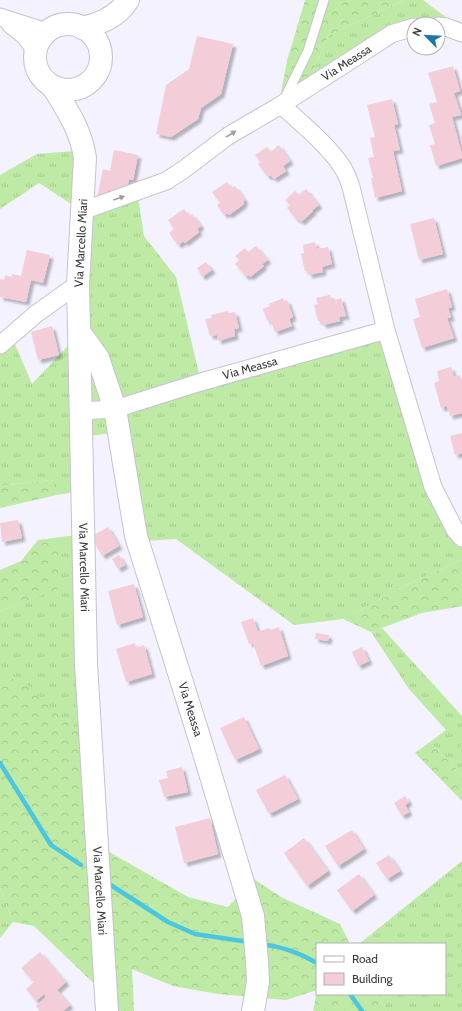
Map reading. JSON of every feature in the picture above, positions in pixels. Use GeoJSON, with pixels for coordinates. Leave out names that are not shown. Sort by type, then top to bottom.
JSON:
{"type":"FeatureCollection","features":[{"type":"Feature","properties":{"kind":"main road"},"geometry":{"type":"LineString","coordinates":[[82,28],[104,22],[122,6]]}},
{"type":"Feature","properties":{"kind":"main road"},"geometry":{"type":"LineString","coordinates":[[99,49],[122,6]]}},
{"type":"Feature","properties":{"kind":"main road"},"geometry":{"type":"LineString","coordinates":[[36,50],[40,40],[47,32],[64,24],[82,28],[90,33],[96,40],[99,49],[100,63],[94,76],[79,88],[61,90],[53,87]]}},
{"type":"Feature","properties":{"kind":"main road","name":"Via Marcello Miari"},"geometry":{"type":"LineString","coordinates":[[36,50],[35,61],[38,71],[44,80],[53,87],[76,124]]}},
{"type":"Feature","properties":{"kind":"main road","name":"Via Marcello Miari"},"geometry":{"type":"LineString","coordinates":[[79,88],[75,96],[74,105],[76,124],[85,158],[78,284],[86,664],[107,1011]]}},
{"type":"Feature","properties":{"kind":"main road","name":"Via Meassa"},"geometry":{"type":"LineString","coordinates":[[80,333],[98,358],[115,409],[136,536],[201,743],[253,916],[258,982],[253,1011]]}},
{"type":"Feature","properties":{"kind":"street"},"geometry":{"type":"LineString","coordinates":[[2,18],[47,32]]}},
{"type":"Feature","properties":{"kind":"street"},"geometry":{"type":"LineString","coordinates":[[2,18],[26,36],[36,50]]}},
{"type":"Feature","properties":{"kind":"street"},"geometry":{"type":"LineString","coordinates":[[446,27],[462,33]]}},
{"type":"Feature","properties":{"kind":"street","name":"Via Meassa"},"geometry":{"type":"LineString","coordinates":[[82,211],[166,181],[228,136],[281,105],[391,34],[406,29]]}},
{"type":"Feature","properties":{"kind":"street"},"geometry":{"type":"LineString","coordinates":[[281,105],[326,148],[345,172],[351,187],[386,330],[433,487],[455,530],[462,538]]}},
{"type":"Feature","properties":{"kind":"street"},"geometry":{"type":"LineString","coordinates":[[0,345],[36,314],[78,284]]}},
{"type":"Feature","properties":{"kind":"street","name":"Via Meassa"},"geometry":{"type":"LineString","coordinates":[[81,411],[115,409],[201,382],[386,330]]}},
{"type":"Feature","properties":{"kind":"lane"},"geometry":{"type":"LineString","coordinates":[[281,105],[308,51],[324,0]]}},
{"type":"Feature","properties":{"kind":"green space"},"geometry":{"type":"Polygon","coordinates":[[[305,0],[404,0],[328,36],[309,82],[279,103],[287,61],[305,0]]]}},
{"type":"Feature","properties":{"kind":"green space"},"geometry":{"type":"Polygon","coordinates":[[[404,0],[423,0],[444,16],[406,16],[406,22],[397,25],[309,82],[328,36],[404,0]]]}},
{"type":"Feature","properties":{"kind":"green space"},"geometry":{"type":"Polygon","coordinates":[[[86,150],[82,210],[137,190],[144,236],[176,277],[201,382],[386,330],[433,487],[462,534],[462,560],[416,580],[343,619],[294,625],[176,539],[143,541],[119,432],[83,437],[85,490],[57,495],[51,480],[0,486],[0,345],[11,335],[32,384],[80,333],[82,211],[39,183],[0,209],[0,175],[37,154],[86,150]]]}},
{"type":"Feature","properties":{"kind":"green space"},"geometry":{"type":"Polygon","coordinates":[[[51,480],[57,495],[0,508],[0,486],[51,480]]]}},
{"type":"Feature","properties":{"kind":"green space"},"geometry":{"type":"Polygon","coordinates":[[[88,534],[98,751],[0,674],[0,611],[60,588],[61,537],[88,534]]]}},
{"type":"Feature","properties":{"kind":"green space"},"geometry":{"type":"Polygon","coordinates":[[[61,537],[61,588],[0,611],[0,570],[21,561],[38,540],[61,537]]]}},
{"type":"Feature","properties":{"kind":"green space"},"geometry":{"type":"Polygon","coordinates":[[[462,560],[462,606],[422,613],[371,632],[343,619],[416,580],[462,560]]]}},
{"type":"Feature","properties":{"kind":"green space"},"geometry":{"type":"Polygon","coordinates":[[[382,628],[462,716],[462,775],[430,742],[446,730],[409,689],[371,632],[382,628]]]}},
{"type":"Feature","properties":{"kind":"green space"},"geometry":{"type":"Polygon","coordinates":[[[0,674],[26,684],[98,751],[104,849],[188,897],[228,907],[254,879],[281,897],[340,924],[350,943],[316,943],[316,990],[286,1000],[218,994],[173,986],[132,969],[134,1011],[110,1011],[109,998],[34,926],[13,922],[0,888],[0,674]]]}},
{"type":"Feature","properties":{"kind":"green space"},"geometry":{"type":"Polygon","coordinates":[[[430,742],[462,775],[462,801],[415,753],[430,742]]]}},
{"type":"Feature","properties":{"kind":"green space"},"geometry":{"type":"Polygon","coordinates":[[[462,861],[462,1011],[386,1011],[378,995],[446,995],[446,943],[360,943],[462,861]]]}},
{"type":"Feature","properties":{"kind":"green space"},"geometry":{"type":"Polygon","coordinates":[[[0,888],[13,922],[0,938],[0,888]]]}},
{"type":"Feature","properties":{"kind":"green space"},"geometry":{"type":"Polygon","coordinates":[[[316,995],[378,995],[386,1011],[313,1011],[316,995]]]}},
{"type":"Feature","properties":{"kind":"building"},"geometry":{"type":"Polygon","coordinates":[[[197,36],[233,44],[221,94],[201,108],[198,119],[171,137],[156,134],[166,85],[189,69],[197,36]]]}},
{"type":"Feature","properties":{"kind":"building"},"geometry":{"type":"Polygon","coordinates":[[[453,66],[460,91],[454,93],[461,115],[452,117],[462,158],[436,166],[430,145],[435,144],[429,125],[435,123],[429,104],[437,102],[428,73],[453,66]]]}},
{"type":"Feature","properties":{"kind":"building"},"geometry":{"type":"Polygon","coordinates":[[[392,99],[398,124],[394,125],[400,150],[393,151],[402,191],[375,198],[371,178],[373,178],[368,158],[374,157],[370,138],[375,137],[367,105],[392,99]]]}},
{"type":"Feature","properties":{"kind":"building"},"geometry":{"type":"Polygon","coordinates":[[[279,145],[290,161],[283,166],[286,171],[274,179],[270,175],[268,177],[258,164],[260,162],[255,155],[267,147],[271,152],[279,145]]]}},
{"type":"Feature","properties":{"kind":"building"},"geometry":{"type":"Polygon","coordinates":[[[114,150],[138,155],[133,180],[129,179],[127,188],[97,197],[103,169],[110,171],[114,150]]]}},
{"type":"Feature","properties":{"kind":"building"},"geometry":{"type":"Polygon","coordinates":[[[227,182],[231,188],[235,186],[245,200],[243,202],[244,204],[229,215],[228,213],[224,215],[217,205],[220,203],[212,192],[227,182]]]}},
{"type":"Feature","properties":{"kind":"building"},"geometry":{"type":"Polygon","coordinates":[[[306,189],[319,205],[301,222],[299,219],[297,220],[287,208],[290,205],[285,200],[295,191],[299,195],[306,189]]]}},
{"type":"Feature","properties":{"kind":"building"},"geometry":{"type":"Polygon","coordinates":[[[184,209],[189,216],[192,214],[201,226],[197,229],[199,232],[185,243],[184,241],[178,245],[169,233],[174,229],[168,220],[184,209]]]}},
{"type":"Feature","properties":{"kind":"building"},"geometry":{"type":"Polygon","coordinates":[[[434,218],[443,254],[419,260],[410,224],[434,218]]]}},
{"type":"Feature","properties":{"kind":"building"},"geometry":{"type":"Polygon","coordinates":[[[315,242],[317,249],[328,247],[332,264],[322,267],[323,272],[309,275],[308,271],[305,271],[301,254],[304,253],[303,245],[315,242]]]}},
{"type":"Feature","properties":{"kind":"building"},"geometry":{"type":"Polygon","coordinates":[[[256,246],[268,260],[262,264],[264,266],[250,277],[248,275],[246,277],[235,264],[239,260],[235,256],[245,248],[248,252],[256,246]]]}},
{"type":"Feature","properties":{"kind":"building"},"geometry":{"type":"Polygon","coordinates":[[[27,250],[50,255],[43,283],[31,280],[26,302],[0,297],[0,279],[4,280],[5,275],[12,277],[12,274],[21,276],[27,250]]]}},
{"type":"Feature","properties":{"kind":"building"},"geometry":{"type":"Polygon","coordinates":[[[206,262],[212,270],[202,277],[197,268],[206,262]]]}},
{"type":"Feature","properties":{"kind":"building"},"geometry":{"type":"Polygon","coordinates":[[[447,289],[452,307],[448,308],[451,318],[447,318],[454,338],[422,348],[413,319],[420,317],[415,299],[447,289]]]}},
{"type":"Feature","properties":{"kind":"building"},"geometry":{"type":"Polygon","coordinates":[[[330,295],[332,301],[341,298],[346,316],[339,317],[340,321],[323,325],[321,321],[318,321],[314,305],[318,304],[316,298],[330,295]]]}},
{"type":"Feature","properties":{"kind":"building"},"geometry":{"type":"Polygon","coordinates":[[[283,298],[284,301],[287,300],[293,317],[289,319],[292,326],[275,332],[270,320],[267,321],[263,309],[270,306],[269,304],[283,298]]]}},
{"type":"Feature","properties":{"kind":"building"},"geometry":{"type":"Polygon","coordinates":[[[228,311],[228,313],[235,312],[239,328],[234,329],[235,336],[218,341],[217,335],[210,336],[205,319],[212,318],[211,315],[228,311]]]}},
{"type":"Feature","properties":{"kind":"building"},"geometry":{"type":"Polygon","coordinates":[[[52,326],[59,355],[38,360],[31,332],[52,326]]]}},
{"type":"Feature","properties":{"kind":"building"},"geometry":{"type":"Polygon","coordinates":[[[451,367],[454,377],[460,375],[462,383],[462,413],[450,416],[447,406],[441,408],[434,383],[439,381],[437,371],[451,367]]]}},
{"type":"Feature","properties":{"kind":"building"},"geometry":{"type":"Polygon","coordinates":[[[462,433],[462,453],[455,455],[450,436],[462,433]]]}},
{"type":"Feature","properties":{"kind":"building"},"geometry":{"type":"Polygon","coordinates":[[[18,520],[22,538],[2,542],[0,523],[18,520]]]}},
{"type":"Feature","properties":{"kind":"building"},"geometry":{"type":"Polygon","coordinates":[[[108,527],[119,546],[102,556],[91,537],[108,527]]]}},
{"type":"Feature","properties":{"kind":"building"},"geometry":{"type":"Polygon","coordinates":[[[119,555],[125,565],[118,569],[112,559],[119,555]]]}},
{"type":"Feature","properties":{"kind":"building"},"geometry":{"type":"Polygon","coordinates":[[[134,584],[143,617],[117,625],[108,591],[134,584]]]}},
{"type":"Feature","properties":{"kind":"building"},"geometry":{"type":"Polygon","coordinates":[[[253,618],[258,632],[269,628],[270,630],[279,627],[288,656],[261,666],[253,643],[249,644],[241,622],[253,618]]]}},
{"type":"Feature","properties":{"kind":"building"},"geometry":{"type":"Polygon","coordinates":[[[316,633],[329,635],[328,641],[315,639],[316,633]]]}},
{"type":"Feature","properties":{"kind":"building"},"geometry":{"type":"Polygon","coordinates":[[[135,643],[136,648],[144,645],[152,674],[126,682],[116,649],[135,643]]]}},
{"type":"Feature","properties":{"kind":"building"},"geometry":{"type":"Polygon","coordinates":[[[362,647],[369,661],[358,666],[352,652],[362,647]]]}},
{"type":"Feature","properties":{"kind":"building"},"geometry":{"type":"Polygon","coordinates":[[[244,717],[259,749],[235,760],[220,728],[244,717]]]}},
{"type":"Feature","properties":{"kind":"building"},"geometry":{"type":"Polygon","coordinates":[[[182,767],[188,792],[164,797],[159,780],[168,778],[166,771],[182,767]]]}},
{"type":"Feature","properties":{"kind":"building"},"geometry":{"type":"Polygon","coordinates":[[[285,775],[298,799],[269,814],[256,790],[285,775]]]}},
{"type":"Feature","properties":{"kind":"building"},"geometry":{"type":"Polygon","coordinates":[[[405,796],[409,802],[405,805],[409,812],[402,816],[394,803],[405,796]]]}},
{"type":"Feature","properties":{"kind":"building"},"geometry":{"type":"Polygon","coordinates":[[[210,818],[218,854],[184,863],[175,827],[210,818]]]}},
{"type":"Feature","properties":{"kind":"building"},"geometry":{"type":"Polygon","coordinates":[[[352,830],[364,849],[338,866],[325,846],[352,830]]]}},
{"type":"Feature","properties":{"kind":"building"},"geometry":{"type":"Polygon","coordinates":[[[304,838],[328,871],[307,886],[284,853],[304,838]]]}},
{"type":"Feature","properties":{"kind":"building"},"geometry":{"type":"Polygon","coordinates":[[[389,855],[400,871],[387,879],[376,863],[389,855]]]}},
{"type":"Feature","properties":{"kind":"building"},"geometry":{"type":"Polygon","coordinates":[[[359,874],[374,895],[352,911],[337,890],[359,874]]]}},
{"type":"Feature","properties":{"kind":"building"},"geometry":{"type":"Polygon","coordinates":[[[40,952],[66,982],[57,990],[70,1005],[63,1011],[40,1011],[36,1006],[46,997],[44,994],[36,1001],[26,989],[34,982],[21,968],[40,952]]]}},
{"type":"Feature","properties":{"kind":"waterway"},"geometry":{"type":"LineString","coordinates":[[0,763],[51,845],[81,865]]}},
{"type":"Feature","properties":{"kind":"waterway"},"geometry":{"type":"LineString","coordinates":[[106,882],[168,922],[195,934],[249,942]]}},
{"type":"Feature","properties":{"kind":"waterway"},"geometry":{"type":"LineString","coordinates":[[260,944],[290,950],[316,962]]}},
{"type":"Feature","properties":{"kind":"waterway"},"geometry":{"type":"LineString","coordinates":[[351,995],[362,1011]]}}]}
